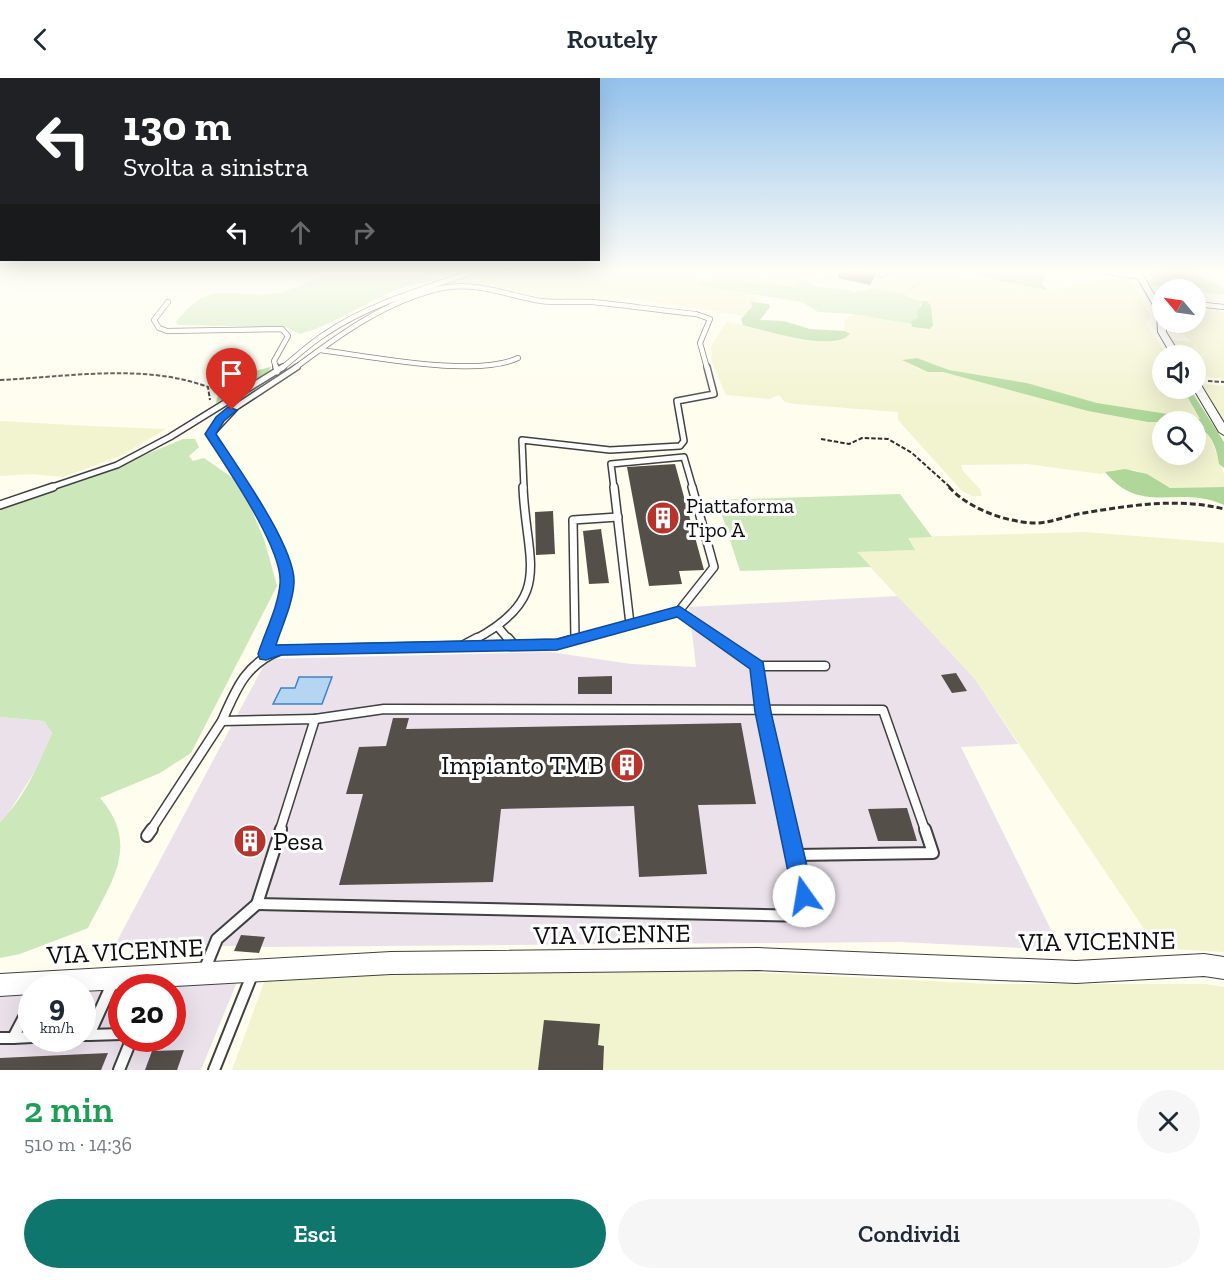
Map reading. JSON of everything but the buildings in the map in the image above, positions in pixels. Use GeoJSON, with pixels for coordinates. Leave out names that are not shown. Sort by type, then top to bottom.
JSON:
{"type":"FeatureCollection","features":[{"type":"Feature","properties":{"kind":"street"},"geometry":{"type":"LineString","coordinates":[[1206,395],[1224,432]]}},
{"type":"Feature","properties":{"kind":"street","name":"VIA VICENNE"},"geometry":{"type":"LineString","coordinates":[[186,975],[391,963],[758,959],[1076,972],[1204,965],[1224,968]]}},
{"type":"Feature","properties":{"kind":"street","name":"VIA VICENNE"},"geometry":{"type":"LineString","coordinates":[[0,985],[18,985]]}},
{"type":"Feature","properties":{"kind":"lane"},"geometry":{"type":"LineString","coordinates":[[155,318],[154,320],[159,328],[167,331],[282,329],[288,336],[274,362],[277,372]]}},
{"type":"Feature","properties":{"kind":"lane"},"geometry":{"type":"LineString","coordinates":[[0,505],[117,465],[170,437],[277,372],[324,334],[353,318]]}},
{"type":"Feature","properties":{"kind":"lane"},"geometry":{"type":"LineString","coordinates":[[266,654],[287,584],[285,562],[249,495],[211,434],[219,419],[236,406],[282,378],[342,333],[368,318]]}},
{"type":"Feature","properties":{"kind":"lane"},"geometry":{"type":"LineString","coordinates":[[462,646],[498,627],[519,609],[532,575],[524,504],[522,441],[610,450],[680,446],[684,441],[677,401],[714,394],[700,343],[710,320],[705,318]]}},
{"type":"Feature","properties":{"kind":"lane"},"geometry":{"type":"LineString","coordinates":[[320,350],[336,350],[418,365],[507,363],[518,358]]}},
{"type":"Feature","properties":{"kind":"lane"},"geometry":{"type":"LineString","coordinates":[[147,836],[222,721],[247,668],[266,654],[281,650],[557,644],[679,611],[714,567],[684,457],[611,464],[630,624]]}},
{"type":"Feature","properties":{"kind":"lane"},"geometry":{"type":"LineString","coordinates":[[575,639],[573,520],[618,518]]}},
{"type":"Feature","properties":{"kind":"lane"},"geometry":{"type":"LineString","coordinates":[[679,611],[758,666],[825,666]]}},
{"type":"Feature","properties":{"kind":"lane"},"geometry":{"type":"LineString","coordinates":[[498,627],[514,645]]}},
{"type":"Feature","properties":{"kind":"lane"},"geometry":{"type":"LineString","coordinates":[[256,904],[808,916],[763,712],[758,666]]}},
{"type":"Feature","properties":{"kind":"lane"},"geometry":{"type":"LineString","coordinates":[[222,721],[315,719],[384,709],[763,712],[882,710],[933,853],[795,855]]}},
{"type":"Feature","properties":{"kind":"lane"},"geometry":{"type":"LineString","coordinates":[[203,974],[217,939],[256,904],[315,719]]}},
{"type":"Feature","properties":{"kind":"lane"},"geometry":{"type":"LineString","coordinates":[[214,1070],[253,971]]}},
{"type":"Feature","properties":{"kind":"lane"},"geometry":{"type":"LineString","coordinates":[[96,1015],[108,990]]}},
{"type":"Feature","properties":{"kind":"lane"},"geometry":{"type":"LineString","coordinates":[[13,1038],[18,1029]]}},
{"type":"Feature","properties":{"kind":"lane"},"geometry":{"type":"LineString","coordinates":[[0,1038],[18,1038]]}},
{"type":"Feature","properties":{"kind":"lane"},"geometry":{"type":"LineString","coordinates":[[119,1070],[126,1052]]}},
{"type":"Feature","properties":{"kind":"path"},"geometry":{"type":"LineString","coordinates":[[0,380],[159,376],[198,381],[208,387],[211,412]]}},
{"type":"Feature","properties":{"kind":"path"},"geometry":{"type":"LineString","coordinates":[[1206,383],[1224,382]]}},
{"type":"Feature","properties":{"kind":"path"},"geometry":{"type":"LineString","coordinates":[[821,439],[849,444],[859,438],[873,435],[895,440],[916,456],[962,499],[995,515],[1018,521],[1035,523],[1180,502],[1208,503],[1224,509]]}},
{"type":"Feature","properties":{"kind":"shaded area"},"geometry":{"type":"Polygon","coordinates":[[[898,596],[975,679],[1018,744],[961,747],[1061,950],[900,942],[263,947],[116,943],[267,659],[550,652],[631,664],[696,667],[689,607],[898,596]]]}},
{"type":"Feature","properties":{"kind":"shaded area"},"geometry":{"type":"Polygon","coordinates":[[[0,717],[44,721],[52,733],[40,763],[8,814],[0,822],[0,717]]]}},
{"type":"Feature","properties":{"kind":"shaded area"},"geometry":{"type":"Polygon","coordinates":[[[237,982],[201,1070],[0,1070],[0,997],[18,996],[18,1052],[96,1052],[96,991],[108,990],[108,1052],[186,1052],[186,985],[237,982]]]}},
{"type":"Feature","properties":{"kind":"green space"},"geometry":{"type":"Polygon","coordinates":[[[179,318],[338,318],[300,334],[285,327],[178,325],[176,322],[179,318]]]}},
{"type":"Feature","properties":{"kind":"green space"},"geometry":{"type":"Polygon","coordinates":[[[847,318],[878,318],[911,324],[912,327],[933,325],[932,318],[1149,318],[1146,325],[1161,345],[1152,345],[1152,399],[1189,399],[1196,411],[1152,411],[1097,403],[1027,383],[949,370],[917,358],[904,360],[919,369],[943,372],[1088,411],[1152,421],[1152,465],[1206,465],[1206,432],[1224,474],[1224,487],[1170,488],[1136,470],[1113,470],[1101,474],[1027,464],[961,465],[963,471],[980,489],[982,496],[972,496],[962,491],[898,420],[898,412],[795,404],[785,402],[779,395],[769,399],[726,395],[712,363],[711,346],[727,321],[791,336],[834,342],[849,335],[845,331],[844,321],[847,318]]]}},
{"type":"Feature","properties":{"kind":"green space"},"geometry":{"type":"Polygon","coordinates":[[[878,318],[918,318],[911,324],[878,318]]]}},
{"type":"Feature","properties":{"kind":"green space"},"geometry":{"type":"Polygon","coordinates":[[[917,318],[932,318],[933,325],[930,329],[912,327],[911,322],[917,318]]]}},
{"type":"Feature","properties":{"kind":"green space"},"geometry":{"type":"Polygon","coordinates":[[[1206,318],[1224,318],[1224,379],[1206,377],[1206,345],[1176,345],[1172,340],[1192,342],[1183,334],[1176,333],[1206,333],[1206,318]]]}},
{"type":"Feature","properties":{"kind":"green space"},"geometry":{"type":"Polygon","coordinates":[[[741,319],[784,321],[810,329],[845,331],[850,334],[842,339],[831,341],[802,339],[743,325],[741,319]]]}},
{"type":"Feature","properties":{"kind":"green space"},"geometry":{"type":"Polygon","coordinates":[[[917,358],[949,370],[1027,383],[1097,403],[1152,412],[1152,422],[1088,411],[943,372],[928,372],[902,360],[917,358]]]}},
{"type":"Feature","properties":{"kind":"green space"},"geometry":{"type":"Polygon","coordinates":[[[271,367],[267,374],[216,403],[218,395],[230,383],[246,374],[271,367]]]}},
{"type":"Feature","properties":{"kind":"green space"},"geometry":{"type":"Polygon","coordinates":[[[1206,384],[1224,386],[1224,426],[1206,397],[1206,384]]]}},
{"type":"Feature","properties":{"kind":"green space"},"geometry":{"type":"Polygon","coordinates":[[[1189,399],[1196,399],[1204,411],[1195,411],[1189,399]]]}},
{"type":"Feature","properties":{"kind":"green space"},"geometry":{"type":"Polygon","coordinates":[[[1206,414],[1224,442],[1224,468],[1219,464],[1212,441],[1206,432],[1206,414]]]}},
{"type":"Feature","properties":{"kind":"green space"},"geometry":{"type":"Polygon","coordinates":[[[0,421],[166,429],[122,455],[63,477],[32,474],[0,476],[0,421]]]}},
{"type":"Feature","properties":{"kind":"green space"},"geometry":{"type":"Polygon","coordinates":[[[183,439],[195,439],[199,447],[189,456],[193,461],[204,458],[240,483],[264,539],[277,586],[191,753],[160,773],[100,798],[112,815],[119,832],[120,848],[113,879],[88,928],[20,954],[0,958],[0,822],[24,792],[52,733],[44,721],[0,717],[0,509],[90,478],[183,439]]]}},
{"type":"Feature","properties":{"kind":"green space"},"geometry":{"type":"Polygon","coordinates":[[[1125,469],[1147,474],[1170,488],[1224,487],[1224,505],[1207,499],[1191,497],[1147,497],[1133,493],[1119,485],[1105,472],[1125,469]]]}},
{"type":"Feature","properties":{"kind":"green space"},"geometry":{"type":"Polygon","coordinates":[[[900,494],[932,537],[908,538],[915,550],[857,552],[871,567],[740,571],[717,500],[900,494]]]}},
{"type":"Feature","properties":{"kind":"green space"},"geometry":{"type":"Polygon","coordinates":[[[1085,532],[1224,543],[1224,952],[1157,948],[975,679],[856,552],[914,550],[907,537],[1085,532]]]}},
{"type":"Feature","properties":{"kind":"green space"},"geometry":{"type":"Polygon","coordinates":[[[664,968],[989,984],[1205,984],[1224,987],[1224,1070],[232,1070],[265,980],[474,969],[664,968]]]}},
{"type":"Feature","properties":{"kind":"water"},"geometry":{"type":"Polygon","coordinates":[[[299,677],[332,677],[322,704],[273,704],[281,688],[295,688],[299,677]]]}},
{"type":"Feature","properties":{"kind":"place","name":"Piattaforma Tipo A"},"geometry":{"type":"Point","coordinates":[663,518]}},
{"type":"Feature","properties":{"kind":"place","name":"Impianto TMB"},"geometry":{"type":"Point","coordinates":[627,765]}},
{"type":"Feature","properties":{"kind":"place","name":"Pesa"},"geometry":{"type":"Point","coordinates":[250,841]}},
{"type":"Feature","properties":{"kind":"route"},"geometry":{"type":"LineString","coordinates":[[232,410],[219,419],[211,434],[249,495],[285,562],[287,584],[266,654],[281,650],[557,644],[679,611],[758,666],[763,712],[804,896]]}}]}
